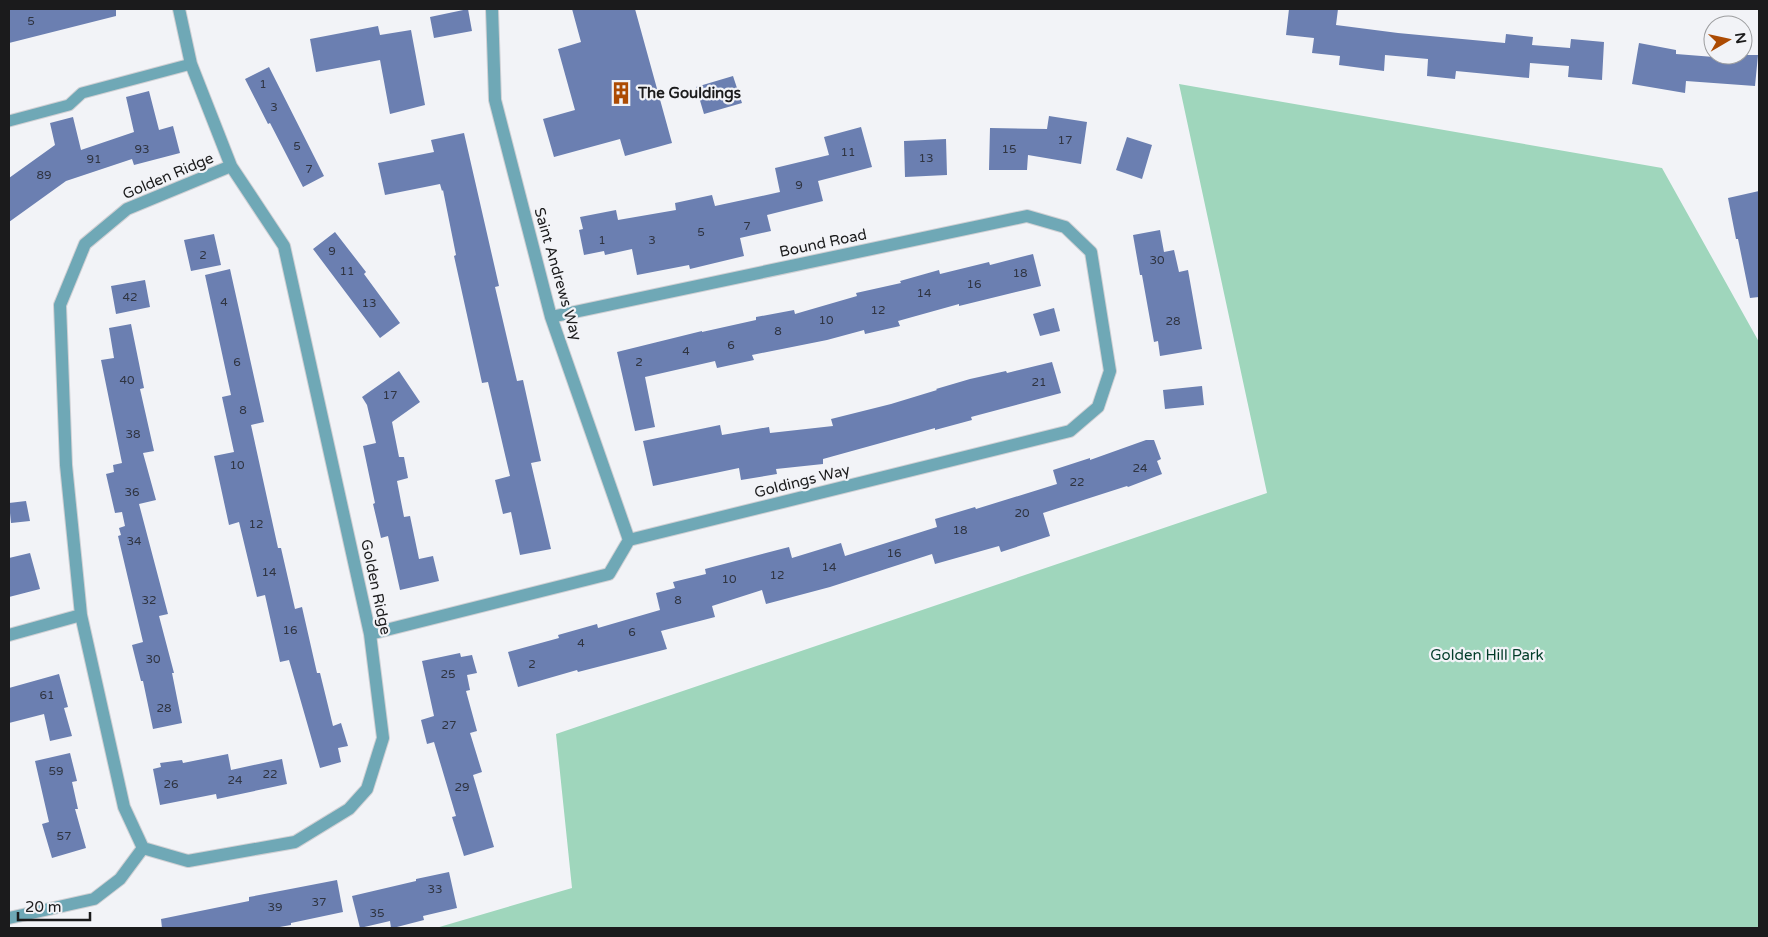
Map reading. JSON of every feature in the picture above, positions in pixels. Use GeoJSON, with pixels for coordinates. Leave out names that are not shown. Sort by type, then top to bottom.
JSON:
{"type":"FeatureCollection","features":[{"type":"Feature","properties":{"kind":"street","name":"Golden Ridge"},"geometry":{"type":"LineString","coordinates":[[179,9],[191,64],[231,166],[284,246],[370,634],[383,738],[367,789],[349,809],[294,842],[188,861],[143,848],[124,807],[81,615],[66,465],[60,305],[85,244],[127,209],[231,166]]}},
{"type":"Feature","properties":{"kind":"street","name":"Saint Andrews Way"},"geometry":{"type":"LineString","coordinates":[[492,9],[495,100],[551,317],[629,540]]}},
{"type":"Feature","properties":{"kind":"street","name":"Bound Road"},"geometry":{"type":"LineString","coordinates":[[551,317],[1027,216],[1065,226],[1091,252]]}},
{"type":"Feature","properties":{"kind":"street","name":"Goldings Way"},"geometry":{"type":"LineString","coordinates":[[629,540],[1070,431],[1098,407],[1110,371],[1091,252]]}},
{"type":"Feature","properties":{"kind":"street"},"geometry":{"type":"LineString","coordinates":[[370,634],[609,574],[629,540]]}},
{"type":"Feature","properties":{"kind":"street"},"geometry":{"type":"LineString","coordinates":[[9,635],[81,615]]}},
{"type":"Feature","properties":{"kind":"street"},"geometry":{"type":"LineString","coordinates":[[9,918],[94,899],[120,879],[143,848]]}},
{"type":"Feature","properties":{"kind":"lane"},"geometry":{"type":"LineString","coordinates":[[9,121],[69,104],[82,93],[191,64]]}},
{"type":"Feature","properties":{"kind":"green space","name":"Golden Hill Park"},"geometry":{"type":"Polygon","coordinates":[[[1179,84],[1662,168],[1759,342],[1759,928],[436,928],[572,888],[556,734],[1267,493],[1179,84]]]}},
{"type":"Feature","properties":{"kind":"building"},"geometry":{"type":"Polygon","coordinates":[[[9,9],[116,9],[116,16],[9,43],[9,9]]]}},
{"type":"Feature","properties":{"kind":"building"},"geometry":{"type":"Polygon","coordinates":[[[468,9],[472,31],[434,38],[430,17],[468,9]]]}},
{"type":"Feature","properties":{"kind":"building","name":"The Gouldings"},"geometry":{"type":"Polygon","coordinates":[[[572,9],[635,9],[672,143],[625,156],[620,139],[554,157],[543,119],[575,110],[558,49],[581,42],[572,9]]]}},
{"type":"Feature","properties":{"kind":"building"},"geometry":{"type":"Polygon","coordinates":[[[1289,9],[1338,9],[1336,25],[1398,33],[1505,43],[1506,34],[1533,37],[1532,45],[1570,48],[1571,39],[1604,42],[1602,80],[1568,77],[1569,66],[1530,63],[1529,78],[1456,71],[1455,79],[1427,76],[1428,59],[1385,55],[1384,71],[1339,65],[1340,56],[1312,53],[1314,38],[1286,35],[1289,9]]]}},
{"type":"Feature","properties":{"kind":"building"},"geometry":{"type":"Polygon","coordinates":[[[378,26],[380,35],[411,30],[425,105],[390,114],[380,60],[316,72],[310,39],[378,26]]]}},
{"type":"Feature","properties":{"kind":"building"},"geometry":{"type":"Polygon","coordinates":[[[1639,43],[1676,50],[1676,54],[1703,56],[1703,65],[1753,65],[1753,55],[1758,55],[1755,86],[1686,81],[1685,93],[1632,84],[1639,43]]]}},
{"type":"Feature","properties":{"kind":"building"},"geometry":{"type":"Polygon","coordinates":[[[269,67],[324,176],[303,187],[245,79],[269,67]]]}},
{"type":"Feature","properties":{"kind":"building"},"geometry":{"type":"Polygon","coordinates":[[[733,76],[742,103],[704,114],[696,87],[733,76]]]}},
{"type":"Feature","properties":{"kind":"building"},"geometry":{"type":"Polygon","coordinates":[[[149,91],[159,130],[173,126],[180,153],[134,165],[132,159],[66,181],[9,222],[9,178],[55,145],[50,123],[73,117],[81,150],[134,132],[126,97],[149,91]]]}},
{"type":"Feature","properties":{"kind":"building"},"geometry":{"type":"Polygon","coordinates":[[[1049,116],[1087,122],[1081,164],[1028,155],[1027,170],[989,170],[990,128],[1047,129],[1049,116]]]}},
{"type":"Feature","properties":{"kind":"building"},"geometry":{"type":"Polygon","coordinates":[[[861,127],[872,167],[818,181],[823,201],[767,215],[771,231],[740,238],[744,256],[690,269],[689,265],[637,275],[632,249],[605,255],[604,251],[584,255],[579,230],[583,229],[580,217],[616,210],[618,220],[676,210],[675,203],[712,195],[715,206],[780,192],[775,168],[829,155],[824,137],[861,127]]]}},
{"type":"Feature","properties":{"kind":"building"},"geometry":{"type":"Polygon","coordinates":[[[464,133],[499,286],[495,287],[517,381],[523,380],[541,461],[531,463],[551,549],[520,555],[511,512],[503,514],[495,480],[510,476],[488,382],[482,383],[454,256],[456,255],[443,190],[440,184],[385,195],[378,163],[434,152],[431,140],[464,133]]]}},
{"type":"Feature","properties":{"kind":"building"},"geometry":{"type":"Polygon","coordinates":[[[1127,137],[1152,145],[1142,179],[1116,170],[1127,137]]]}},
{"type":"Feature","properties":{"kind":"building"},"geometry":{"type":"Polygon","coordinates":[[[946,139],[947,175],[905,177],[904,141],[946,139]]]}},
{"type":"Feature","properties":{"kind":"building"},"geometry":{"type":"Polygon","coordinates":[[[1759,191],[1759,297],[1750,298],[1728,198],[1759,191]]]}},
{"type":"Feature","properties":{"kind":"building"},"geometry":{"type":"Polygon","coordinates":[[[1160,230],[1164,252],[1174,250],[1179,272],[1188,270],[1202,349],[1160,356],[1158,341],[1154,342],[1133,235],[1160,230]]]}},
{"type":"Feature","properties":{"kind":"building"},"geometry":{"type":"Polygon","coordinates":[[[335,232],[366,272],[364,274],[400,323],[380,338],[313,249],[335,232]]]}},
{"type":"Feature","properties":{"kind":"building"},"geometry":{"type":"Polygon","coordinates":[[[214,234],[221,265],[191,271],[184,240],[214,234]]]}},
{"type":"Feature","properties":{"kind":"building"},"geometry":{"type":"Polygon","coordinates":[[[1033,254],[1041,286],[959,306],[959,304],[898,321],[900,326],[865,334],[864,330],[827,340],[752,355],[754,360],[717,368],[715,361],[645,377],[655,427],[635,431],[617,352],[756,320],[756,317],[794,310],[795,314],[857,296],[856,293],[901,283],[900,281],[939,270],[940,274],[989,262],[990,265],[1033,254]]]}},
{"type":"Feature","properties":{"kind":"building"},"geometry":{"type":"Polygon","coordinates":[[[230,269],[264,422],[251,425],[278,548],[281,548],[295,609],[302,607],[317,673],[320,673],[333,726],[341,723],[348,746],[338,748],[341,762],[320,768],[289,660],[280,662],[265,595],[257,597],[239,522],[229,525],[214,456],[234,452],[222,397],[231,395],[205,275],[230,269]]]}},
{"type":"Feature","properties":{"kind":"building"},"geometry":{"type":"Polygon","coordinates":[[[145,280],[150,307],[116,314],[111,286],[145,280]]]}},
{"type":"Feature","properties":{"kind":"building"},"geometry":{"type":"Polygon","coordinates":[[[1054,308],[1060,331],[1040,336],[1033,314],[1054,308]]]}},
{"type":"Feature","properties":{"kind":"building"},"geometry":{"type":"Polygon","coordinates":[[[131,324],[144,388],[140,389],[154,451],[143,453],[156,500],[139,504],[168,614],[159,616],[174,673],[172,673],[182,723],[153,729],[143,681],[141,681],[132,645],[143,642],[118,536],[121,535],[119,528],[125,526],[122,512],[115,513],[106,474],[114,472],[113,465],[122,463],[101,360],[114,358],[109,328],[131,324]]]}},
{"type":"Feature","properties":{"kind":"building"},"geometry":{"type":"Polygon","coordinates":[[[1052,362],[1061,393],[971,417],[972,420],[935,430],[935,428],[823,459],[823,464],[776,469],[777,474],[741,480],[739,468],[653,486],[643,441],[720,425],[722,435],[769,427],[770,433],[833,426],[831,419],[891,404],[970,379],[1006,371],[1007,373],[1052,362]]]}},
{"type":"Feature","properties":{"kind":"building"},"geometry":{"type":"Polygon","coordinates":[[[399,371],[420,402],[392,422],[399,457],[404,457],[408,478],[397,481],[404,517],[410,516],[419,559],[433,556],[439,581],[400,590],[388,536],[381,538],[373,504],[375,503],[363,446],[376,443],[367,405],[362,397],[399,371]]]}},
{"type":"Feature","properties":{"kind":"building"},"geometry":{"type":"Polygon","coordinates":[[[1202,386],[1204,405],[1165,409],[1163,390],[1202,386]]]}},
{"type":"Feature","properties":{"kind":"building"},"geometry":{"type":"Polygon","coordinates":[[[1146,440],[1154,440],[1161,459],[1157,461],[1162,474],[1128,487],[1043,513],[1050,536],[1001,552],[999,546],[935,564],[932,554],[830,587],[766,604],[762,590],[712,606],[715,617],[661,631],[667,649],[578,672],[577,670],[518,687],[508,652],[559,638],[558,635],[597,624],[598,628],[660,610],[656,593],[675,588],[673,582],[706,574],[705,569],[789,547],[792,558],[841,543],[845,556],[937,527],[935,519],[975,507],[976,509],[1057,484],[1053,470],[1090,458],[1090,460],[1146,440]]]}},
{"type":"Feature","properties":{"kind":"building"},"geometry":{"type":"Polygon","coordinates":[[[26,501],[30,521],[11,523],[9,503],[26,501]]]}},
{"type":"Feature","properties":{"kind":"building"},"geometry":{"type":"Polygon","coordinates":[[[30,553],[40,589],[9,597],[9,558],[30,553]]]}},
{"type":"Feature","properties":{"kind":"building"},"geometry":{"type":"Polygon","coordinates":[[[460,653],[461,657],[472,655],[477,673],[467,675],[470,690],[466,691],[477,731],[470,733],[482,772],[473,775],[494,847],[464,856],[452,817],[456,816],[434,742],[427,744],[421,720],[434,716],[422,661],[460,653]]]}},
{"type":"Feature","properties":{"kind":"building"},"geometry":{"type":"Polygon","coordinates":[[[59,674],[68,707],[64,708],[72,736],[50,741],[44,714],[9,723],[9,688],[59,674]]]}},
{"type":"Feature","properties":{"kind":"building"},"geometry":{"type":"Polygon","coordinates":[[[70,753],[77,781],[72,782],[78,809],[75,809],[86,848],[52,858],[42,824],[49,822],[35,761],[70,753]]]}},
{"type":"Feature","properties":{"kind":"building"},"geometry":{"type":"Polygon","coordinates":[[[228,754],[231,770],[282,759],[287,784],[217,799],[216,794],[160,805],[153,769],[161,767],[160,763],[182,760],[183,763],[228,754]]]}},
{"type":"Feature","properties":{"kind":"building"},"geometry":{"type":"Polygon","coordinates":[[[449,872],[457,908],[423,916],[424,920],[393,928],[391,928],[390,921],[360,928],[352,896],[449,872]]]}},
{"type":"Feature","properties":{"kind":"building"},"geometry":{"type":"Polygon","coordinates":[[[337,880],[343,912],[274,928],[162,928],[161,919],[249,901],[249,897],[337,880]]]}},
{"type":"Feature","properties":{"kind":"place","name":"The Gouldings"},"geometry":{"type":"Point","coordinates":[621,93]}}]}
